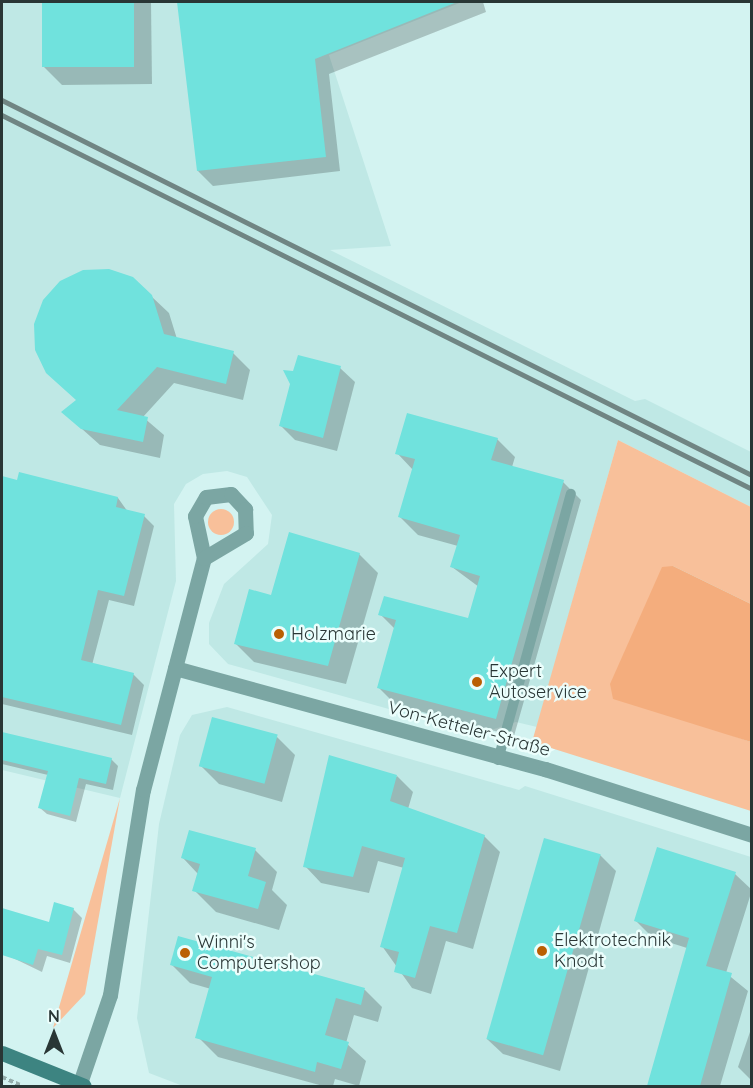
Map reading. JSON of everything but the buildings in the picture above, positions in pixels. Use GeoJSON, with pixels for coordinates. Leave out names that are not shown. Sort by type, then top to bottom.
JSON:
{"type":"FeatureCollection","features":[{"type":"Feature","properties":{"kind":"street"},"geometry":{"type":"LineString","coordinates":[[2,1053],[81,1086],[110,995],[134,835],[204,558]]}},
{"type":"Feature","properties":{"kind":"street","name":"Von-Ketteler-Straße"},"geometry":{"type":"LineString","coordinates":[[175,668],[498,760],[544,769],[752,836]]}},
{"type":"Feature","properties":{"kind":"lane"},"geometry":{"type":"LineString","coordinates":[[498,760],[571,494]]}},
{"type":"Feature","properties":{"kind":"path"},"geometry":{"type":"LineString","coordinates":[[2,1077],[22,1086]]}},
{"type":"Feature","properties":{"kind":"shaded area"},"geometry":{"type":"Polygon","coordinates":[[[2,2],[462,2],[329,55],[391,246],[330,250],[635,401],[645,399],[751,452],[751,507],[618,440],[537,727],[516,722],[478,734],[228,664],[209,644],[209,623],[224,584],[268,544],[272,515],[247,477],[227,471],[203,474],[186,484],[174,504],[176,581],[120,798],[2,770],[2,2]]]}},
{"type":"Feature","properties":{"kind":"shaded area"},"geometry":{"type":"Polygon","coordinates":[[[618,440],[751,507],[751,604],[673,566],[699,724],[751,742],[751,811],[532,742],[618,440]]]}},
{"type":"Feature","properties":{"kind":"shaded area"},"geometry":{"type":"Polygon","coordinates":[[[221,509],[230,513],[234,522],[230,531],[221,535],[212,531],[208,522],[212,513],[221,509]]]}},
{"type":"Feature","properties":{"kind":"shaded area"},"geometry":{"type":"Polygon","coordinates":[[[673,566],[751,604],[751,742],[613,699],[610,684],[662,567],[673,566]]]}},
{"type":"Feature","properties":{"kind":"shaded area"},"geometry":{"type":"Polygon","coordinates":[[[227,707],[519,790],[525,786],[751,857],[751,1086],[183,1086],[149,1073],[137,1018],[159,824],[180,735],[192,715],[227,707]]]}},
{"type":"Feature","properties":{"kind":"shaded area"},"geometry":{"type":"Polygon","coordinates":[[[120,798],[85,994],[53,1028],[120,798]]]}},
{"type":"Feature","properties":{"kind":"railway"},"geometry":{"type":"LineString","coordinates":[[2,100],[752,475]]}},
{"type":"Feature","properties":{"kind":"railway"},"geometry":{"type":"LineString","coordinates":[[2,115],[752,489]]}},
{"type":"Feature","properties":{"kind":"place","name":"Holzmarie"},"geometry":{"type":"Point","coordinates":[279,634]}},
{"type":"Feature","properties":{"kind":"place","name":"Expert Autoservice"},"geometry":{"type":"Point","coordinates":[477,682]}},
{"type":"Feature","properties":{"kind":"place","name":"Elektrotechnik Knodt"},"geometry":{"type":"Point","coordinates":[542,951]}},
{"type":"Feature","properties":{"kind":"place","name":"Winni's Computershop"},"geometry":{"type":"Point","coordinates":[185,953]}}]}
